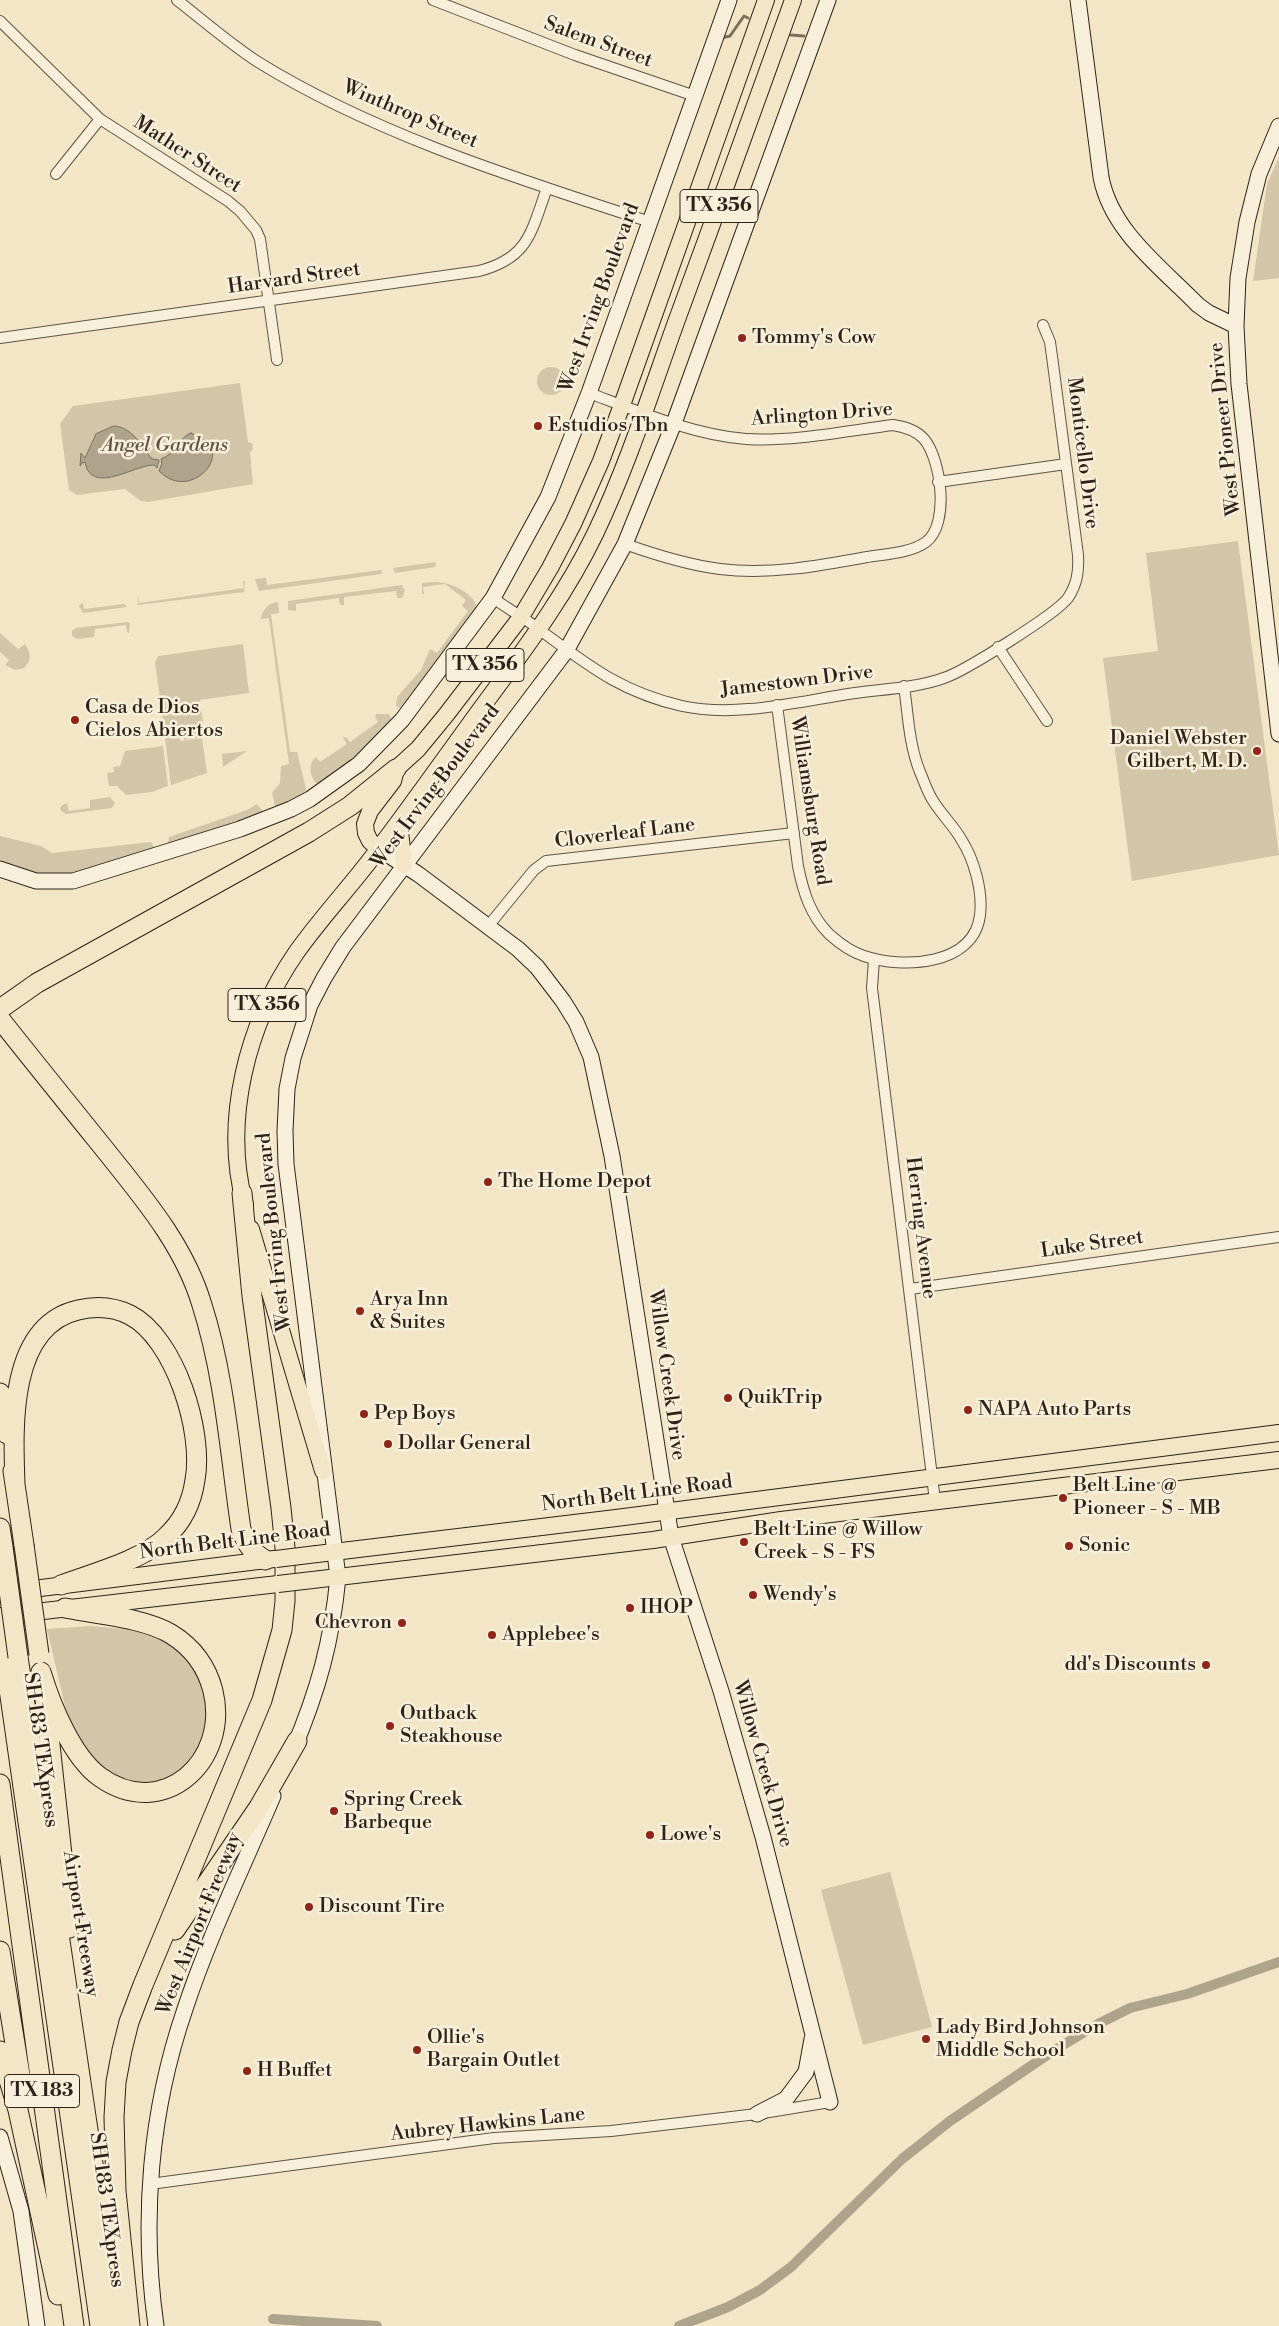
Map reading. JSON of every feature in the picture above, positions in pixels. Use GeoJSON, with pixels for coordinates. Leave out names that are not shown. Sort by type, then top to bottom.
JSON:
{"type":"FeatureCollection","features":[{"type":"Feature","properties":{"kind":"highway"},"geometry":{"type":"LineString","coordinates":[[0,1009],[37,983],[309,832],[350,806],[396,769]]}},
{"type":"Feature","properties":{"kind":"highway"},"geometry":{"type":"LineString","coordinates":[[0,1019],[150,1206],[189,1271],[202,1304],[212,1342],[241,1529],[246,1543],[253,1552],[271,1559]]}},
{"type":"Feature","properties":{"kind":"highway"},"geometry":{"type":"LineString","coordinates":[[130,2326],[116,2190],[114,2117],[116,2082],[122,2050],[129,2022],[143,1985],[259,1708],[274,1666],[282,1630],[285,1601],[284,1540],[252,1296],[242,1193]]}},
{"type":"Feature","properties":{"kind":"highway"},"geometry":{"type":"LineString","coordinates":[[15,1484],[14,1436],[17,1394],[27,1355],[36,1339],[50,1324],[68,1312],[89,1308],[103,1308],[130,1315],[148,1328],[163,1346],[185,1397],[197,1453],[196,1478],[191,1500],[181,1520],[166,1538],[148,1550],[61,1585]]}},
{"type":"Feature","properties":{"kind":"highway"},"geometry":{"type":"LineString","coordinates":[[0,1393],[42,1672],[77,1991],[77,2051]]}},
{"type":"Feature","properties":{"kind":"highway","name":"Airport Freeway"},"geometry":{"type":"LineString","coordinates":[[0,1528],[11,1658],[77,2051],[118,2326]]}},
{"type":"Feature","properties":{"kind":"highway"},"geometry":{"type":"LineString","coordinates":[[42,1672],[55,1707],[73,1744],[85,1762],[99,1776],[116,1786],[137,1792],[156,1791],[174,1785],[190,1776],[202,1762],[210,1747],[216,1728],[216,1704],[211,1683],[202,1663],[188,1646],[171,1634],[153,1625],[65,1608]]}},
{"type":"Feature","properties":{"kind":"highway","name":"SH 183 TEXpress"},"geometry":{"type":"LineString","coordinates":[[0,1626],[11,1658],[100,2326]]}},
{"type":"Feature","properties":{"kind":"highway","name":"SH 183 TEXpress"},"geometry":{"type":"LineString","coordinates":[[0,1688],[91,2326]]}},
{"type":"Feature","properties":{"kind":"highway"},"geometry":{"type":"LineString","coordinates":[[143,1985],[169,1940],[259,1806],[297,1741]]}},
{"type":"Feature","properties":{"kind":"highway","name":"TX 183"},"geometry":{"type":"LineString","coordinates":[[0,1784],[74,2326]]}},
{"type":"Feature","properties":{"kind":"highway"},"geometry":{"type":"LineString","coordinates":[[0,1951],[42,2212],[64,2326]]}},
{"type":"Feature","properties":{"kind":"highway"},"geometry":{"type":"LineString","coordinates":[[0,2051],[18,2110],[42,2212]]}},
{"type":"Feature","properties":{"kind":"main road","name":"West Irving Boulevard"},"geometry":{"type":"LineString","coordinates":[[396,769],[418,749],[521,618],[573,524],[601,461],[622,405],[766,0]]}},
{"type":"Feature","properties":{"kind":"main road","name":"West Irving Boulevard"},"geometry":{"type":"LineString","coordinates":[[323,1471],[268,1291],[242,1193],[238,1149],[242,1081],[250,1047],[263,1013],[296,954],[379,849],[539,629],[578,568],[594,538],[623,470],[793,0]]}},
{"type":"Feature","properties":{"kind":"main road"},"geometry":{"type":"LineString","coordinates":[[379,849],[370,841],[365,824],[370,811],[393,781],[396,769]]}},
{"type":"Feature","properties":{"kind":"main road"},"geometry":{"type":"LineString","coordinates":[[402,816],[400,832],[404,865]]}},
{"type":"Feature","properties":{"kind":"main road","name":"North Belt Line Road"},"geometry":{"type":"LineString","coordinates":[[0,1594],[271,1559],[666,1512],[1279,1433]]}},
{"type":"Feature","properties":{"kind":"main road"},"geometry":{"type":"LineString","coordinates":[[0,1616],[671,1537],[782,1520],[1279,1460]]}},
{"type":"Feature","properties":{"kind":"street","name":"Winthrop Street"},"geometry":{"type":"LineString","coordinates":[[177,0],[226,40],[259,62],[362,117],[428,144],[547,188],[650,222]]}},
{"type":"Feature","properties":{"kind":"street","name":"Salem Street"},"geometry":{"type":"LineString","coordinates":[[433,0],[575,55],[695,96]]}},
{"type":"Feature","properties":{"kind":"street","name":"West Irving Boulevard"},"geometry":{"type":"LineString","coordinates":[[0,869],[26,879],[47,882],[84,878],[240,828],[291,809],[310,799],[360,764],[402,720],[493,598],[548,497],[589,393],[729,0]]}},
{"type":"Feature","properties":{"kind":"street","name":"West Irving Boulevard"},"geometry":{"type":"LineString","coordinates":[[338,1577],[323,1471],[286,1164],[284,1132],[287,1089],[293,1058],[310,1004],[342,947],[566,651],[625,544],[674,424],[828,0]]}},
{"type":"Feature","properties":{"kind":"street"},"geometry":{"type":"LineString","coordinates":[[1078,0],[1101,177],[1106,199],[1116,218],[1130,236],[1198,305],[1220,319],[1236,326]]}},
{"type":"Feature","properties":{"kind":"street","name":"Mather Street"},"geometry":{"type":"LineString","coordinates":[[0,21],[100,119],[240,211],[256,230],[260,239],[270,300],[277,360]]}},
{"type":"Feature","properties":{"kind":"street"},"geometry":{"type":"LineString","coordinates":[[56,174],[100,119]]}},
{"type":"Feature","properties":{"kind":"street","name":"West Pioneer Drive"},"geometry":{"type":"LineString","coordinates":[[1279,126],[1259,174],[1247,222],[1238,278],[1236,326],[1239,384],[1279,734]]}},
{"type":"Feature","properties":{"kind":"street","name":"Harvard Street"},"geometry":{"type":"LineString","coordinates":[[0,338],[479,272],[507,262],[526,243],[547,188]]}},
{"type":"Feature","properties":{"kind":"street","name":"Monticello Drive"},"geometry":{"type":"LineString","coordinates":[[1043,325],[1051,349],[1078,555],[1078,576],[1074,587]]}},
{"type":"Feature","properties":{"kind":"street","name":"Arlington Drive"},"geometry":{"type":"LineString","coordinates":[[589,393],[674,424],[718,435],[755,439],[893,425],[919,434],[931,450],[941,507],[936,526],[926,542],[905,550],[836,563],[750,571],[708,568],[658,556],[625,544]]}},
{"type":"Feature","properties":{"kind":"street"},"geometry":{"type":"LineString","coordinates":[[938,482],[1066,464]]}},
{"type":"Feature","properties":{"kind":"street","name":"Jamestown Drive"},"geometry":{"type":"LineString","coordinates":[[493,598],[539,629],[566,651],[604,676],[632,690],[681,705],[722,710],[776,705],[937,680],[958,672],[1061,606],[1074,587]]}},
{"type":"Feature","properties":{"kind":"street"},"geometry":{"type":"LineString","coordinates":[[998,648],[1047,720]]}},
{"type":"Feature","properties":{"kind":"street","name":"Williamsburg Road"},"geometry":{"type":"LineString","coordinates":[[776,705],[802,889],[819,922],[840,942],[862,955],[874,959],[900,962],[949,955],[963,947],[976,931],[981,913],[978,884],[970,854],[962,839],[932,800],[919,770],[912,744],[904,686]]}},
{"type":"Feature","properties":{"kind":"street","name":"Cloverleaf Lane"},"geometry":{"type":"LineString","coordinates":[[489,925],[534,870],[546,861],[794,833]]}},
{"type":"Feature","properties":{"kind":"street","name":"Willow Creek Drive"},"geometry":{"type":"LineString","coordinates":[[379,849],[489,925],[518,949],[551,984],[576,1022],[595,1067],[631,1270],[671,1537],[721,1691],[763,1837],[830,2102]]}},
{"type":"Feature","properties":{"kind":"street","name":"Herring Avenue"},"geometry":{"type":"LineString","coordinates":[[874,959],[872,988],[935,1502]]}},
{"type":"Feature","properties":{"kind":"street","name":"Luke Street"},"geometry":{"type":"LineString","coordinates":[[910,1289],[1279,1237]]}},
{"type":"Feature","properties":{"kind":"street","name":"West Airport Freeway"},"geometry":{"type":"LineString","coordinates":[[156,2326],[149,2256],[150,2184],[164,2080],[184,2011],[202,1960],[316,1694],[331,1638],[338,1577]]}},
{"type":"Feature","properties":{"kind":"street"},"geometry":{"type":"LineString","coordinates":[[757,2114],[786,2100],[806,2072],[811,2051],[812,2025]]}},
{"type":"Feature","properties":{"kind":"street","name":"Aubrey Hawkins Lane"},"geometry":{"type":"LineString","coordinates":[[150,2184],[494,2138],[611,2131],[757,2114],[830,2102]]}},
{"type":"Feature","properties":{"kind":"street"},"geometry":{"type":"LineString","coordinates":[[0,2137],[21,2211],[38,2326]]}},
{"type":"Feature","properties":{"kind":"green space"},"geometry":{"type":"Polygon","coordinates":[[[1279,157],[1279,278],[1253,281],[1267,184],[1279,157]]]}},
{"type":"Feature","properties":{"kind":"green space"},"geometry":{"type":"Polygon","coordinates":[[[551,367],[561,371],[565,381],[561,391],[551,395],[541,391],[537,381],[541,371],[551,367]]]}},
{"type":"Feature","properties":{"kind":"green space","name":"Angel Gardens"},"geometry":{"type":"Polygon","coordinates":[[[240,383],[248,442],[252,443],[253,449],[250,452],[253,484],[148,502],[141,501],[125,489],[77,495],[69,490],[60,424],[73,406],[240,383]]]}},
{"type":"Feature","properties":{"kind":"green space"},"geometry":{"type":"Polygon","coordinates":[[[1238,541],[1279,855],[1132,881],[1103,658],[1158,651],[1146,553],[1238,541]]]}},
{"type":"Feature","properties":{"kind":"green space"},"geometry":{"type":"Polygon","coordinates":[[[436,562],[435,567],[395,573],[393,568],[436,562]]]}},
{"type":"Feature","properties":{"kind":"green space"},"geometry":{"type":"Polygon","coordinates":[[[382,570],[381,574],[259,591],[255,579],[266,578],[267,585],[382,570]]]}},
{"type":"Feature","properties":{"kind":"green space"},"geometry":{"type":"Polygon","coordinates":[[[243,581],[245,581],[244,592],[138,605],[138,595],[139,603],[244,588],[243,581]]]}},
{"type":"Feature","properties":{"kind":"green space"},"geometry":{"type":"Polygon","coordinates":[[[441,582],[460,589],[471,597],[477,608],[400,708],[396,706],[397,697],[421,670],[430,649],[437,653],[468,611],[462,606],[466,600],[445,584],[423,587],[424,594],[422,594],[422,583],[441,582]]]}},
{"type":"Feature","properties":{"kind":"green space"},"geometry":{"type":"Polygon","coordinates":[[[402,585],[405,591],[402,598],[397,598],[396,591],[344,597],[344,605],[340,605],[339,598],[296,604],[296,611],[288,610],[288,601],[402,585]]]}},
{"type":"Feature","properties":{"kind":"green space"},"geometry":{"type":"Polygon","coordinates":[[[278,602],[279,613],[271,614],[290,752],[297,752],[306,789],[304,793],[278,807],[275,806],[272,793],[280,783],[281,766],[289,764],[269,618],[261,619],[266,607],[278,602]]]}},
{"type":"Feature","properties":{"kind":"green space"},"geometry":{"type":"Polygon","coordinates":[[[83,603],[84,609],[124,604],[127,607],[83,613],[79,606],[83,603]]]}},
{"type":"Feature","properties":{"kind":"green space"},"geometry":{"type":"Polygon","coordinates":[[[130,623],[129,633],[127,632],[126,625],[95,629],[94,637],[77,639],[72,636],[72,631],[76,628],[130,623]]]}},
{"type":"Feature","properties":{"kind":"green space"},"geometry":{"type":"Polygon","coordinates":[[[0,633],[18,649],[25,644],[30,656],[24,668],[15,670],[5,665],[9,660],[0,652],[0,633]]]}},
{"type":"Feature","properties":{"kind":"green space"},"geometry":{"type":"Polygon","coordinates":[[[243,644],[249,693],[200,700],[205,737],[184,740],[183,735],[179,736],[180,741],[202,738],[207,773],[171,785],[155,662],[158,656],[243,644]]]}},
{"type":"Feature","properties":{"kind":"green space"},"geometry":{"type":"Polygon","coordinates":[[[376,714],[389,714],[392,720],[349,761],[320,784],[316,783],[310,770],[313,760],[316,757],[320,762],[347,744],[343,738],[346,737],[350,742],[378,722],[375,717],[376,714]]]}},
{"type":"Feature","properties":{"kind":"green space"},"geometry":{"type":"Polygon","coordinates":[[[163,746],[168,786],[152,792],[126,795],[117,786],[109,786],[107,773],[114,772],[113,767],[120,766],[125,751],[163,746]]]}},
{"type":"Feature","properties":{"kind":"green space"},"geometry":{"type":"Polygon","coordinates":[[[247,751],[223,767],[222,754],[247,751]]]}},
{"type":"Feature","properties":{"kind":"green space"},"geometry":{"type":"Polygon","coordinates":[[[110,797],[115,803],[112,808],[66,814],[60,810],[61,806],[67,803],[69,811],[90,808],[90,800],[110,797]]]}},
{"type":"Feature","properties":{"kind":"green space"},"geometry":{"type":"Polygon","coordinates":[[[257,804],[262,810],[261,814],[172,845],[168,843],[169,837],[247,810],[257,804]]]}},
{"type":"Feature","properties":{"kind":"green space"},"geometry":{"type":"Polygon","coordinates":[[[0,836],[41,846],[52,853],[151,842],[155,849],[84,876],[36,877],[0,864],[0,836]]]}},
{"type":"Feature","properties":{"kind":"green space"},"geometry":{"type":"Polygon","coordinates":[[[91,1626],[134,1630],[161,1639],[189,1659],[203,1680],[209,1700],[201,1753],[177,1776],[143,1786],[107,1773],[89,1755],[76,1735],[67,1715],[47,1629],[91,1626]]]}},
{"type":"Feature","properties":{"kind":"green space"},"geometry":{"type":"Polygon","coordinates":[[[890,1872],[932,2027],[863,2045],[821,1890],[890,1872]]]}},
{"type":"Feature","properties":{"kind":"shaded area"},"geometry":{"type":"Polygon","coordinates":[[[114,426],[127,430],[152,459],[159,460],[157,468],[154,465],[146,466],[104,478],[96,477],[89,472],[85,462],[80,466],[81,453],[85,458],[96,434],[114,426]]]}},
{"type":"Feature","properties":{"kind":"shaded area"},"geometry":{"type":"Polygon","coordinates":[[[191,433],[208,444],[212,452],[212,460],[208,468],[201,475],[192,480],[181,482],[170,479],[159,471],[162,463],[161,459],[171,453],[187,434],[191,433]]]}},
{"type":"Feature","properties":{"kind":"waterway"},"geometry":{"type":"LineString","coordinates":[[721,38],[730,36],[744,16],[748,18]]}},
{"type":"Feature","properties":{"kind":"waterway"},"geometry":{"type":"LineString","coordinates":[[791,35],[804,36]]}},
{"type":"Feature","properties":{"kind":"waterway"},"geometry":{"type":"LineString","coordinates":[[679,2326],[728,2307],[760,2290],[791,2267],[902,2159],[950,2121],[1053,2051],[1098,2024],[1130,2008],[1187,1994],[1279,1962]]}},
{"type":"Feature","properties":{"kind":"waterway"},"geometry":{"type":"LineString","coordinates":[[273,2319],[377,2326]]}},
{"type":"Feature","properties":{"kind":"place","name":"Tommy's Cow"},"geometry":{"type":"Point","coordinates":[742,338]}},
{"type":"Feature","properties":{"kind":"place","name":"Estudios Tbn"},"geometry":{"type":"Point","coordinates":[538,426]}},
{"type":"Feature","properties":{"kind":"place","name":"Casa de Dios Cielos Abiertos"},"geometry":{"type":"Point","coordinates":[75,720]}},
{"type":"Feature","properties":{"kind":"place","name":"Daniel Webster Gilbert, M. D."},"geometry":{"type":"Point","coordinates":[1257,751]}},
{"type":"Feature","properties":{"kind":"place","name":"The Home Depot"},"geometry":{"type":"Point","coordinates":[488,1182]}},
{"type":"Feature","properties":{"kind":"place","name":"Arya Inn & Suites"},"geometry":{"type":"Point","coordinates":[360,1311]}},
{"type":"Feature","properties":{"kind":"place","name":"QuikTrip"},"geometry":{"type":"Point","coordinates":[728,1398]}},
{"type":"Feature","properties":{"kind":"place","name":"NAPA Auto Parts"},"geometry":{"type":"Point","coordinates":[968,1410]}},
{"type":"Feature","properties":{"kind":"place","name":"Pep Boys"},"geometry":{"type":"Point","coordinates":[364,1414]}},
{"type":"Feature","properties":{"kind":"place","name":"Dollar General"},"geometry":{"type":"Point","coordinates":[388,1444]}},
{"type":"Feature","properties":{"kind":"place","name":"Belt Line @ Pioneer - S - MB"},"geometry":{"type":"Point","coordinates":[1063,1498]}},
{"type":"Feature","properties":{"kind":"place","name":"Belt Line @ Willow Creek - S - FS"},"geometry":{"type":"Point","coordinates":[744,1542]}},
{"type":"Feature","properties":{"kind":"place","name":"Sonic"},"geometry":{"type":"Point","coordinates":[1069,1546]}},
{"type":"Feature","properties":{"kind":"place","name":"Wendy's"},"geometry":{"type":"Point","coordinates":[753,1595]}},
{"type":"Feature","properties":{"kind":"place","name":"IHOP"},"geometry":{"type":"Point","coordinates":[630,1608]}},
{"type":"Feature","properties":{"kind":"place","name":"Chevron"},"geometry":{"type":"Point","coordinates":[402,1623]}},
{"type":"Feature","properties":{"kind":"place","name":"Applebee's"},"geometry":{"type":"Point","coordinates":[492,1635]}},
{"type":"Feature","properties":{"kind":"place","name":"dd's Discounts"},"geometry":{"type":"Point","coordinates":[1206,1665]}},
{"type":"Feature","properties":{"kind":"place","name":"Outback Steakhouse"},"geometry":{"type":"Point","coordinates":[390,1726]}},
{"type":"Feature","properties":{"kind":"place","name":"Spring Creek Barbeque"},"geometry":{"type":"Point","coordinates":[334,1811]}},
{"type":"Feature","properties":{"kind":"place","name":"Lowe's"},"geometry":{"type":"Point","coordinates":[650,1835]}},
{"type":"Feature","properties":{"kind":"place","name":"Discount Tire"},"geometry":{"type":"Point","coordinates":[309,1907]}},
{"type":"Feature","properties":{"kind":"place","name":"Lady Bird Johnson Middle School"},"geometry":{"type":"Point","coordinates":[926,2039]}},
{"type":"Feature","properties":{"kind":"place","name":"Ollie's Bargain Outlet"},"geometry":{"type":"Point","coordinates":[417,2050]}},
{"type":"Feature","properties":{"kind":"place","name":"H Buffet"},"geometry":{"type":"Point","coordinates":[247,2071]}}]}
